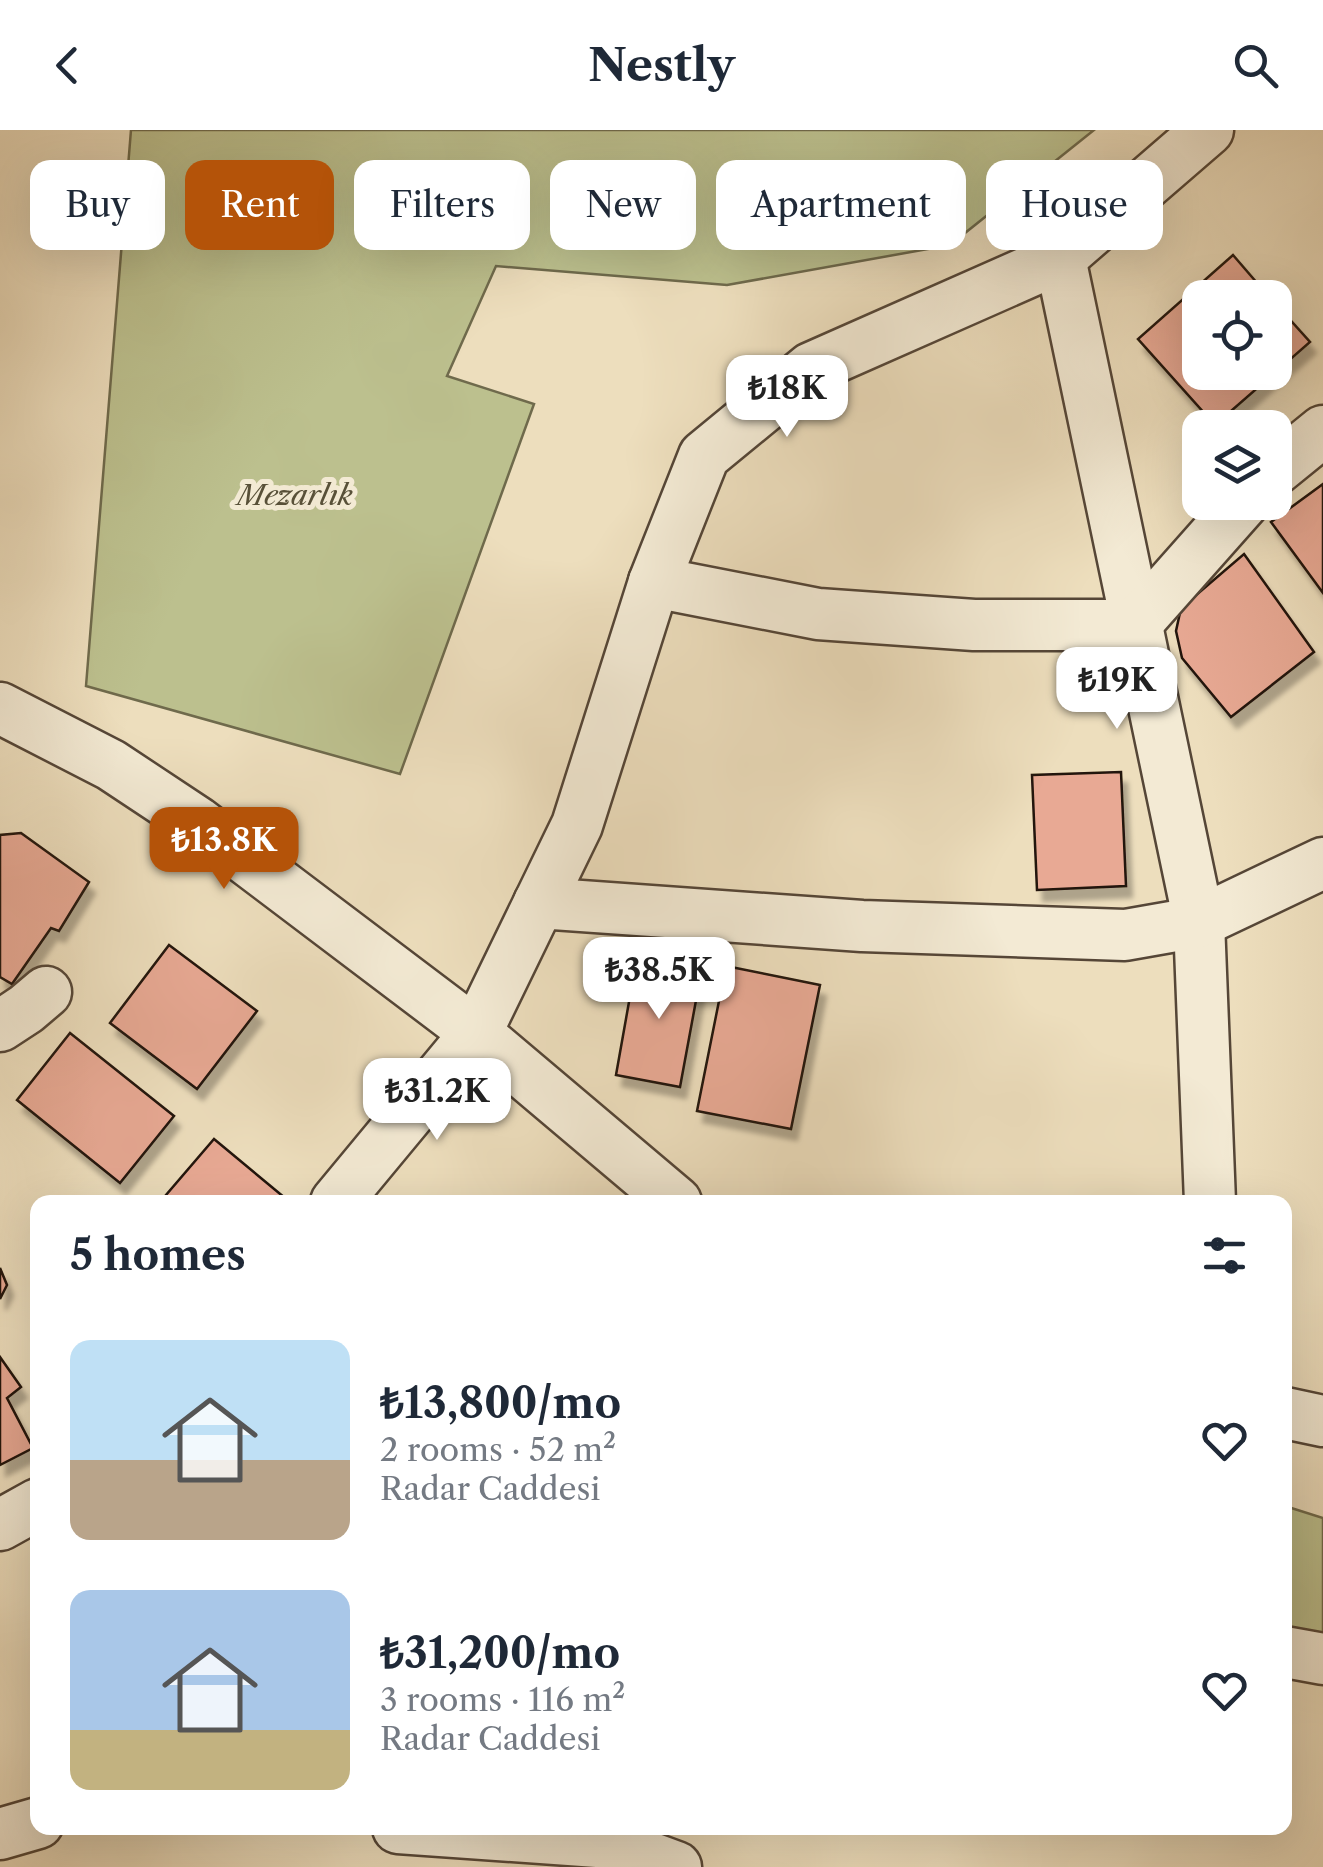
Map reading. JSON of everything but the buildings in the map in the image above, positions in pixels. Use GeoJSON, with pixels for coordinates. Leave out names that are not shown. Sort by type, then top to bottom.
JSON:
{"type":"FeatureCollection","features":[{"type":"Feature","properties":{"kind":"street"},"geometry":{"type":"LineString","coordinates":[[342,1195],[476,1032],[577,825],[654,582],[704,456],[811,368],[1060,258],[1208,130]]}},
{"type":"Feature","properties":{"kind":"street"},"geometry":{"type":"LineString","coordinates":[[1060,258],[1199,922],[1210,1195]]}},
{"type":"Feature","properties":{"kind":"street"},"geometry":{"type":"LineString","coordinates":[[1292,456],[1323,431]]}},
{"type":"Feature","properties":{"kind":"street"},"geometry":{"type":"LineString","coordinates":[[654,582],[818,614],[974,624],[1135,625],[1228,520]]}},
{"type":"Feature","properties":{"kind":"street"},"geometry":{"type":"LineString","coordinates":[[0,708],[111,766],[197,822],[476,1032],[668,1195]]}},
{"type":"Feature","properties":{"kind":"street"},"geometry":{"type":"LineString","coordinates":[[539,903],[862,926],[1125,935],[1199,922],[1323,863]]}},
{"type":"Feature","properties":{"kind":"street"},"geometry":{"type":"LineString","coordinates":[[0,1026],[46,992]]}},
{"type":"Feature","properties":{"kind":"street"},"geometry":{"type":"LineString","coordinates":[[1292,1414],[1323,1421]]}},
{"type":"Feature","properties":{"kind":"street"},"geometry":{"type":"LineString","coordinates":[[0,1524],[30,1508]]}},
{"type":"Feature","properties":{"kind":"street"},"geometry":{"type":"LineString","coordinates":[[1292,1653],[1323,1659]]}},
{"type":"Feature","properties":{"kind":"street"},"geometry":{"type":"LineString","coordinates":[[0,1834],[30,1825]]}},
{"type":"Feature","properties":{"kind":"street"},"geometry":{"type":"LineString","coordinates":[[612,1835],[676,1867]]}},
{"type":"Feature","properties":{"kind":"green space","name":"Mezarlık"},"geometry":{"type":"Polygon","coordinates":[[[131,130],[1094,130],[1056,160],[986,160],[986,216],[966,232],[966,160],[716,160],[716,250],[922,250],[727,285],[496,266],[447,376],[534,404],[400,774],[86,686],[121,250],[165,250],[165,160],[129,160],[131,130]]]}},
{"type":"Feature","properties":{"kind":"green space"},"geometry":{"type":"Polygon","coordinates":[[[1292,1508],[1323,1518],[1323,1634],[1292,1628],[1292,1508]]]}}]}
